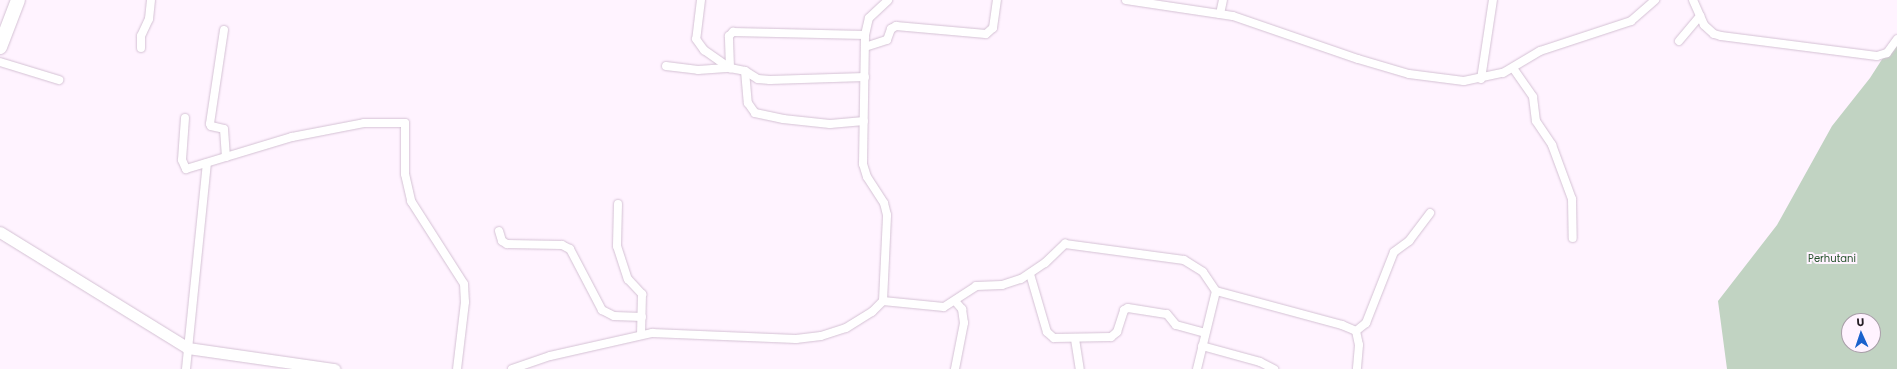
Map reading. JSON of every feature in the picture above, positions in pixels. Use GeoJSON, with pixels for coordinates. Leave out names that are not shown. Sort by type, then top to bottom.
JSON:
{"type":"FeatureCollection","features":[{"type":"Feature","properties":{"kind":"highway"},"geometry":{"type":"LineString","coordinates":[[0,47],[18,0]]}},
{"type":"Feature","properties":{"kind":"street"},"geometry":{"type":"LineString","coordinates":[[141,48],[141,36],[149,19],[151,0]]}},
{"type":"Feature","properties":{"kind":"street"},"geometry":{"type":"LineString","coordinates":[[701,0],[696,39],[704,50],[730,68]]}},
{"type":"Feature","properties":{"kind":"street"},"geometry":{"type":"LineString","coordinates":[[512,369],[550,356],[641,334],[662,332],[809,338],[834,333],[856,324],[866,318],[884,301],[886,215],[884,203],[864,171],[864,121],[865,47],[869,18],[888,0]]}},
{"type":"Feature","properties":{"kind":"street"},"geometry":{"type":"LineString","coordinates":[[865,47],[887,40],[891,29],[896,26],[986,34],[993,28],[997,0]]}},
{"type":"Feature","properties":{"kind":"street"},"geometry":{"type":"LineString","coordinates":[[1126,0],[1220,14],[1242,19],[1358,59],[1409,74],[1451,80],[1481,78],[1513,68],[1544,49],[1630,20],[1655,0]]}},
{"type":"Feature","properties":{"kind":"street"},"geometry":{"type":"LineString","coordinates":[[1220,14],[1223,0]]}},
{"type":"Feature","properties":{"kind":"street"},"geometry":{"type":"LineString","coordinates":[[1481,78],[1493,0]]}},
{"type":"Feature","properties":{"kind":"street"},"geometry":{"type":"LineString","coordinates":[[1693,0],[1700,16],[1709,30],[1721,36],[1877,56],[1887,53],[1897,39]]}},
{"type":"Feature","properties":{"kind":"street"},"geometry":{"type":"LineString","coordinates":[[1679,41],[1700,16]]}},
{"type":"Feature","properties":{"kind":"street"},"geometry":{"type":"LineString","coordinates":[[224,30],[210,124],[211,126],[224,129],[226,158]]}},
{"type":"Feature","properties":{"kind":"street"},"geometry":{"type":"LineString","coordinates":[[730,68],[729,36],[733,32],[866,35]]}},
{"type":"Feature","properties":{"kind":"street"},"geometry":{"type":"LineString","coordinates":[[0,62],[59,80]]}},
{"type":"Feature","properties":{"kind":"street"},"geometry":{"type":"LineString","coordinates":[[666,66],[698,70],[730,68],[745,71],[758,79],[770,80],[865,77]]}},
{"type":"Feature","properties":{"kind":"street"},"geometry":{"type":"LineString","coordinates":[[1513,68],[1533,97],[1536,121],[1552,145],[1572,199],[1574,238]]}},
{"type":"Feature","properties":{"kind":"street"},"geometry":{"type":"LineString","coordinates":[[745,71],[748,103],[755,113],[784,119],[830,124],[864,121]]}},
{"type":"Feature","properties":{"kind":"street"},"geometry":{"type":"LineString","coordinates":[[185,118],[183,168],[187,169],[292,137],[357,124],[405,123],[405,174],[411,201],[464,284],[466,302],[457,369]]}},
{"type":"Feature","properties":{"kind":"street"},"geometry":{"type":"LineString","coordinates":[[186,369],[207,164]]}},
{"type":"Feature","properties":{"kind":"street"},"geometry":{"type":"LineString","coordinates":[[618,204],[618,246],[628,279],[642,294],[641,334]]}},
{"type":"Feature","properties":{"kind":"street"},"geometry":{"type":"LineString","coordinates":[[1356,331],[1366,323],[1394,252],[1409,241],[1430,213]]}},
{"type":"Feature","properties":{"kind":"street"},"geometry":{"type":"LineString","coordinates":[[0,232],[188,348],[334,369]]}},
{"type":"Feature","properties":{"kind":"street"},"geometry":{"type":"LineString","coordinates":[[499,232],[502,241],[507,244],[562,246],[570,249],[602,310],[614,316],[642,317]]}},
{"type":"Feature","properties":{"kind":"street"},"geometry":{"type":"LineString","coordinates":[[884,301],[937,308],[949,306],[976,286],[1012,283],[1030,274],[1061,246],[1070,244],[1184,260],[1203,272],[1216,291],[1342,324],[1356,331]]}},
{"type":"Feature","properties":{"kind":"street"},"geometry":{"type":"LineString","coordinates":[[1030,274],[1050,336],[1059,340],[1115,335],[1124,310],[1128,308],[1167,314],[1181,327],[1205,333]]}},
{"type":"Feature","properties":{"kind":"street"},"geometry":{"type":"LineString","coordinates":[[1197,369],[1216,291]]}},
{"type":"Feature","properties":{"kind":"street"},"geometry":{"type":"LineString","coordinates":[[955,301],[962,309],[964,323],[956,369]]}},
{"type":"Feature","properties":{"kind":"street"},"geometry":{"type":"LineString","coordinates":[[1356,331],[1359,345],[1357,369]]}},
{"type":"Feature","properties":{"kind":"street"},"geometry":{"type":"LineString","coordinates":[[1075,339],[1080,369]]}},
{"type":"Feature","properties":{"kind":"street"},"geometry":{"type":"LineString","coordinates":[[1202,346],[1260,362],[1274,369]]}},
{"type":"Feature","properties":{"kind":"green space","name":"Perhutani"},"geometry":{"type":"Polygon","coordinates":[[[1897,36],[1897,369],[1727,369],[1718,301],[1777,225],[1832,126],[1870,78],[1897,36]]]}}]}
